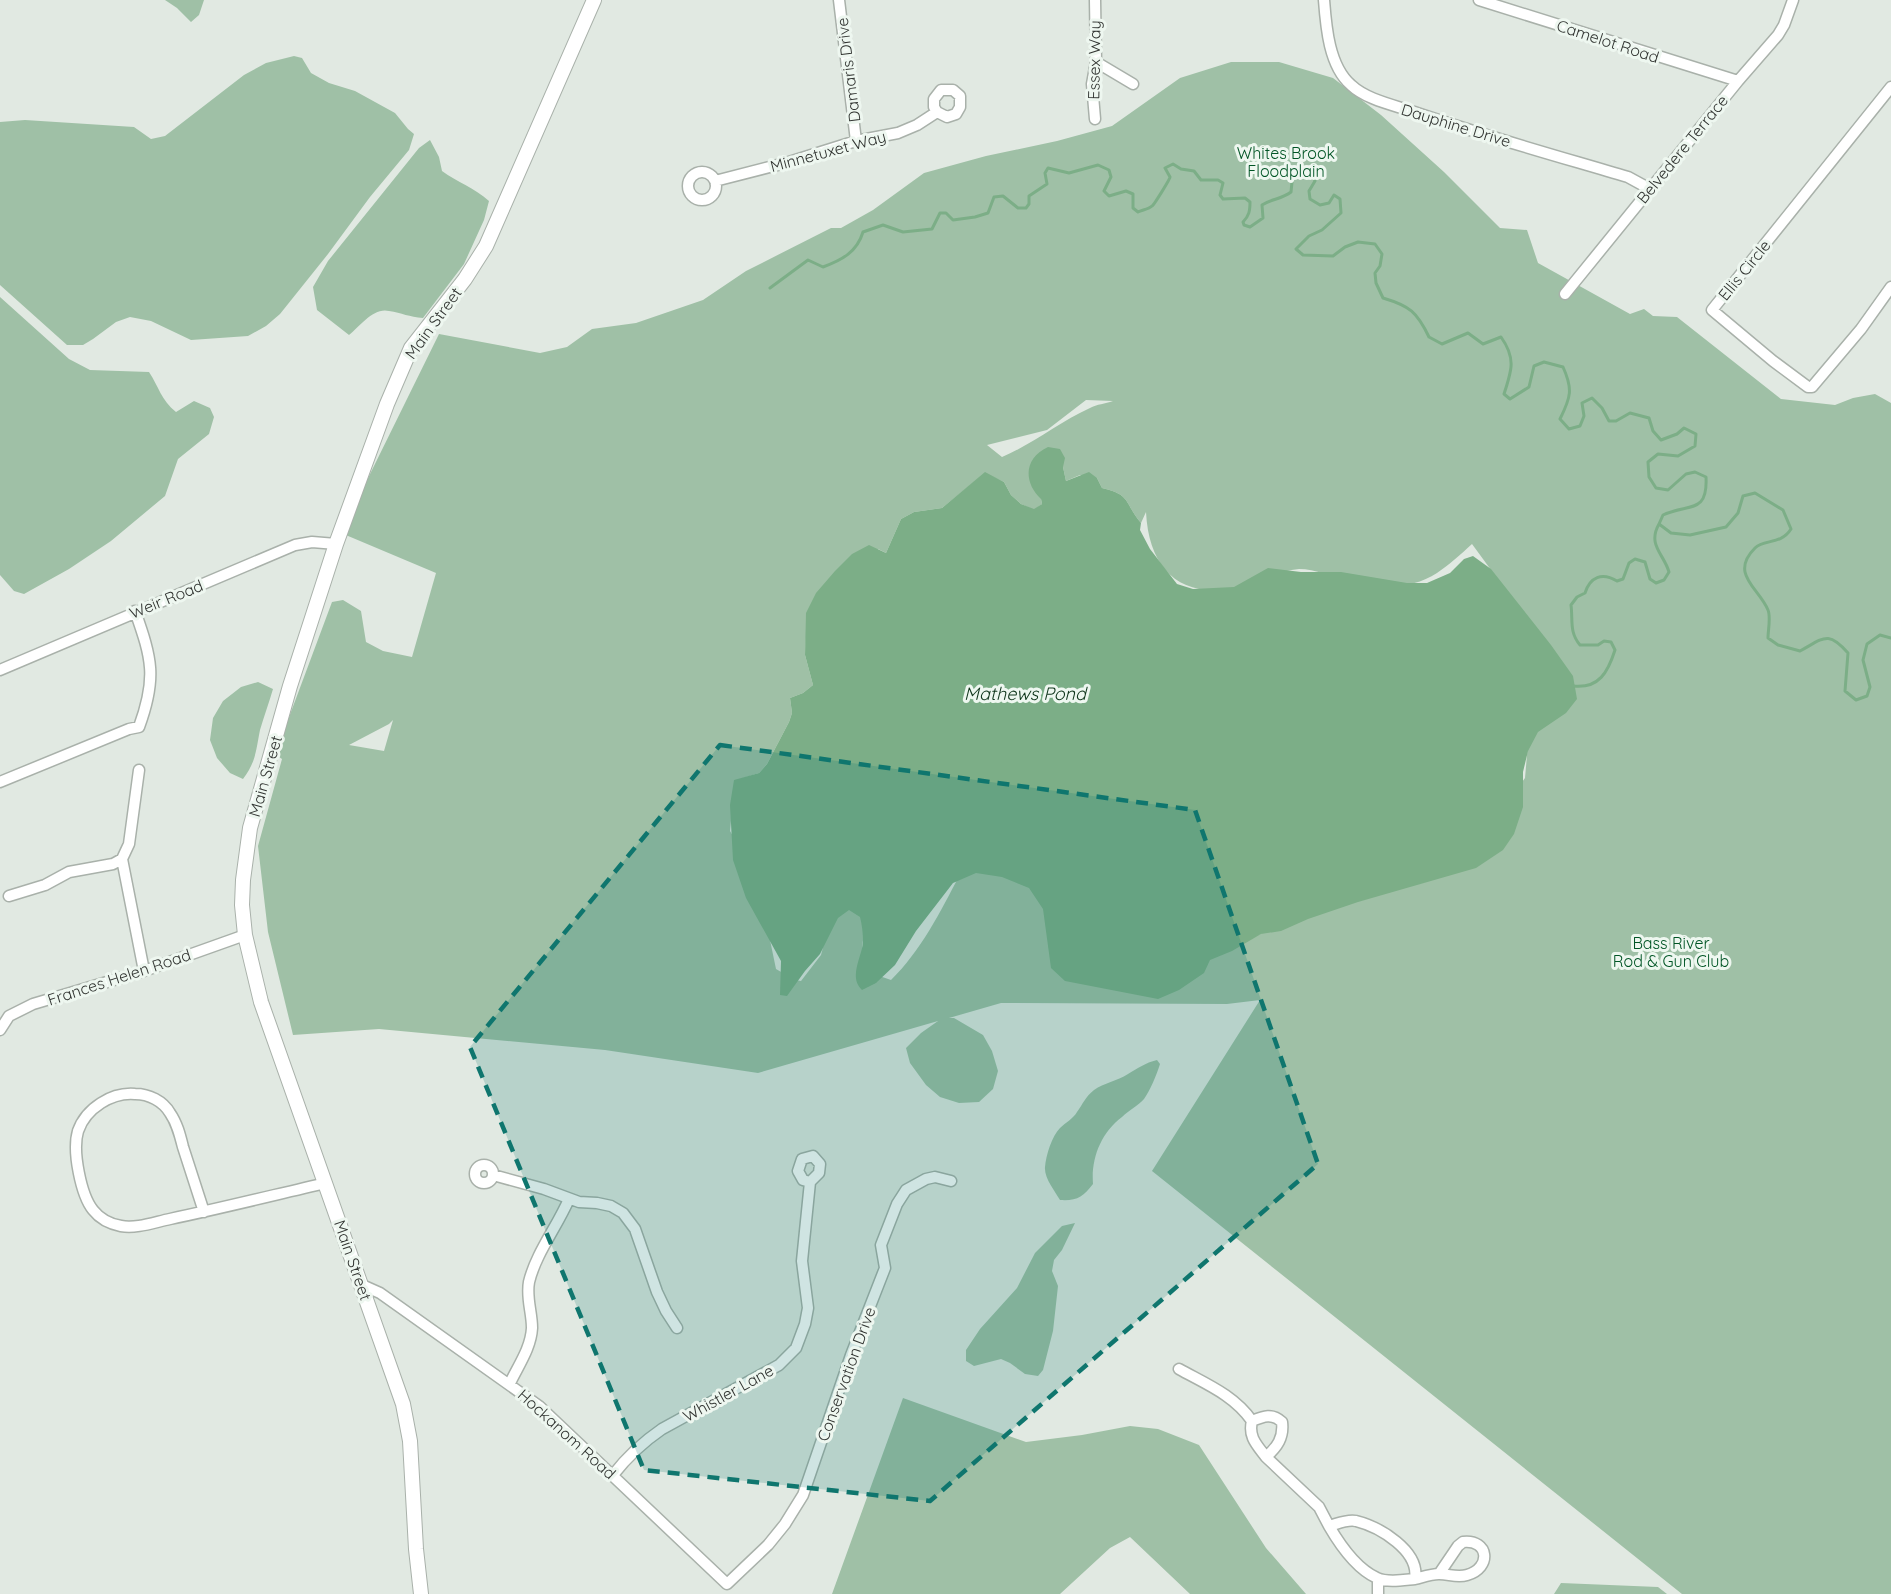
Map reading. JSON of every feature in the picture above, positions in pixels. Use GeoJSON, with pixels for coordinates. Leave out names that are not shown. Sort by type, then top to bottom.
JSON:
{"type":"FeatureCollection","features":[{"type":"Feature","properties":{"kind":"main road","name":"Main Street"},"geometry":{"type":"LineString","coordinates":[[421,1594],[408,1429],[401,1397],[261,1002],[245,935],[242,905],[243,880],[250,828],[290,686],[336,544],[387,404],[411,348],[465,279],[486,246],[594,0]]}},
{"type":"Feature","properties":{"kind":"street","name":"Damaris Drive"},"geometry":{"type":"LineString","coordinates":[[839,0],[856,141]]}},
{"type":"Feature","properties":{"kind":"street","name":"Essex Way"},"geometry":{"type":"LineString","coordinates":[[1095,0],[1096,62],[1092,84],[1095,119]]}},
{"type":"Feature","properties":{"kind":"street","name":"Dauphine Drive"},"geometry":{"type":"LineString","coordinates":[[1324,0],[1327,37],[1336,61],[1346,80],[1363,94],[1441,121],[1628,177],[1650,189]]}},
{"type":"Feature","properties":{"kind":"street","name":"Camelot Road"},"geometry":{"type":"LineString","coordinates":[[1479,0],[1738,81]]}},
{"type":"Feature","properties":{"kind":"street","name":"Belvedere Terrace"},"geometry":{"type":"LineString","coordinates":[[1565,294],[1778,35],[1784,25],[1792,0]]}},
{"type":"Feature","properties":{"kind":"street"},"geometry":{"type":"LineString","coordinates":[[1096,62],[1133,84]]}},
{"type":"Feature","properties":{"kind":"street","name":"Ellis Circle"},"geometry":{"type":"LineString","coordinates":[[1889,95],[1712,310],[1773,361],[1802,383],[1812,387],[1861,329],[1891,287]]}},
{"type":"Feature","properties":{"kind":"street","name":"Minnetuxet Way"},"geometry":{"type":"LineString","coordinates":[[716,181],[856,141],[898,133],[937,112]]}},
{"type":"Feature","properties":{"kind":"street","name":"Weir Road"},"geometry":{"type":"LineString","coordinates":[[0,670],[295,545],[312,542],[336,544]]}},
{"type":"Feature","properties":{"kind":"street"},"geometry":{"type":"LineString","coordinates":[[0,782],[129,729],[139,727],[150,694],[151,664],[135,611]]}},
{"type":"Feature","properties":{"kind":"street"},"geometry":{"type":"LineString","coordinates":[[9,896],[45,885],[69,872],[113,864],[122,859],[129,844],[139,770]]}},
{"type":"Feature","properties":{"kind":"street"},"geometry":{"type":"LineString","coordinates":[[122,859],[144,971]]}},
{"type":"Feature","properties":{"kind":"street","name":"Frances Helen Road"},"geometry":{"type":"LineString","coordinates":[[0,1030],[9,1016],[33,1004],[144,971],[245,935]]}},
{"type":"Feature","properties":{"kind":"street"},"geometry":{"type":"LineString","coordinates":[[204,1212],[174,1120],[162,1103],[139,1094],[124,1094],[104,1101],[88,1114],[78,1132],[77,1153],[83,1189],[90,1206],[99,1216],[113,1224],[132,1227],[204,1212],[326,1183]]}},
{"type":"Feature","properties":{"kind":"street"},"geometry":{"type":"LineString","coordinates":[[493,1175],[544,1189],[569,1200],[611,1206],[628,1219],[641,1242],[666,1311],[677,1328]]}},
{"type":"Feature","properties":{"kind":"street","name":"Conservation Drive"},"geometry":{"type":"LineString","coordinates":[[727,1584],[768,1545],[786,1524],[803,1495],[851,1355],[885,1268],[881,1245],[897,1204],[906,1190],[926,1179],[935,1177],[951,1181]]}},
{"type":"Feature","properties":{"kind":"street","name":"Whistler Lane"},"geometry":{"type":"LineString","coordinates":[[613,1475],[626,1460],[662,1429],[779,1365],[796,1348],[806,1324],[808,1308],[802,1261],[810,1182]]}},
{"type":"Feature","properties":{"kind":"street"},"geometry":{"type":"LineString","coordinates":[[510,1383],[531,1337],[532,1326],[528,1301],[530,1280],[569,1200]]}},
{"type":"Feature","properties":{"kind":"street","name":"Hockanom Road"},"geometry":{"type":"LineString","coordinates":[[362,1285],[380,1293],[510,1383],[539,1406],[727,1584]]}},
{"type":"Feature","properties":{"kind":"street"},"geometry":{"type":"LineString","coordinates":[[1179,1369],[1229,1396],[1242,1407],[1252,1421],[1250,1430],[1254,1441],[1266,1457],[1319,1507],[1340,1544],[1354,1561],[1378,1579],[1415,1579],[1439,1574]]}},
{"type":"Feature","properties":{"kind":"street"},"geometry":{"type":"LineString","coordinates":[[1252,1421],[1265,1416],[1275,1416],[1282,1422],[1283,1431],[1277,1447],[1266,1457]]}},
{"type":"Feature","properties":{"kind":"street"},"geometry":{"type":"LineString","coordinates":[[1329,1526],[1355,1521],[1373,1528],[1400,1544],[1412,1558],[1417,1571],[1415,1579]]}},
{"type":"Feature","properties":{"kind":"street"},"geometry":{"type":"LineString","coordinates":[[1378,1579],[1378,1594]]}},
{"type":"Feature","properties":{"kind":"highlighted area"},"geometry":{"type":"Polygon","coordinates":[[[720,745],[1195,810],[1318,1164],[930,1501],[644,1470],[470,1047],[720,745]]]}},
{"type":"Feature","properties":{"kind":"green space"},"geometry":{"type":"Polygon","coordinates":[[[165,0],[204,0],[199,15],[191,22],[165,0]]]}},
{"type":"Feature","properties":{"kind":"green space"},"geometry":{"type":"Polygon","coordinates":[[[294,56],[302,58],[311,73],[329,83],[355,91],[395,113],[414,134],[409,150],[280,314],[266,326],[248,336],[191,340],[151,321],[130,317],[116,322],[83,345],[67,345],[0,285],[0,122],[25,120],[134,127],[151,139],[165,136],[244,75],[266,63],[294,56]]]}},
{"type":"Feature","properties":{"kind":"green space","name":"Bass River Rod & Gun Club"},"geometry":{"type":"Polygon","coordinates":[[[1231,62],[1279,62],[1333,78],[1381,115],[1444,172],[1500,228],[1527,230],[1538,263],[1630,314],[1644,309],[1653,316],[1677,317],[1781,399],[1835,405],[1853,398],[1875,394],[1891,403],[1891,1594],[1682,1594],[1152,1171],[1260,1000],[1227,1004],[1001,1003],[949,1018],[954,1018],[983,1035],[992,1051],[998,1071],[993,1089],[979,1102],[959,1103],[940,1097],[926,1085],[910,1063],[906,1048],[938,1021],[758,1073],[605,1050],[379,1029],[293,1035],[268,932],[258,846],[282,759],[279,757],[279,744],[332,602],[343,600],[361,611],[366,642],[383,651],[412,657],[436,573],[341,533],[439,334],[540,353],[567,347],[592,329],[636,323],[703,300],[746,271],[831,228],[841,228],[873,210],[924,173],[1112,126],[1180,78],[1231,62]],[[1086,400],[1047,430],[987,445],[1002,457],[1079,414],[1113,401],[1086,400]],[[1063,467],[1041,499],[1042,504],[1034,510],[1021,504],[1011,495],[1004,482],[985,473],[942,508],[914,512],[901,519],[886,553],[878,549],[806,638],[805,655],[813,685],[803,693],[790,698],[792,713],[789,722],[767,764],[759,773],[740,779],[733,800],[730,831],[748,862],[764,911],[776,969],[795,980],[801,981],[821,955],[826,936],[828,888],[866,917],[862,948],[868,972],[891,980],[921,944],[959,876],[1001,863],[1228,950],[1496,818],[1525,778],[1529,732],[1571,679],[1472,544],[1437,573],[1427,579],[1405,585],[1370,585],[1299,569],[1225,590],[1206,590],[1189,586],[1175,578],[1163,567],[1154,552],[1146,512],[1141,523],[1123,497],[1102,488],[1097,478],[1080,475],[1066,481],[1063,467]],[[393,720],[349,745],[384,751],[393,720]]]}},
{"type":"Feature","properties":{"kind":"green space"},"geometry":{"type":"Polygon","coordinates":[[[430,140],[439,157],[442,171],[489,201],[484,220],[464,264],[423,318],[394,312],[378,312],[349,335],[317,310],[313,287],[328,261],[419,148],[430,140]]]}},
{"type":"Feature","properties":{"kind":"green space"},"geometry":{"type":"Polygon","coordinates":[[[0,297],[69,359],[90,370],[149,372],[164,398],[176,412],[194,401],[210,408],[214,417],[209,434],[178,459],[165,496],[111,541],[69,569],[24,594],[14,591],[0,575],[0,297]]]}},
{"type":"Feature","properties":{"kind":"green space"},"geometry":{"type":"Polygon","coordinates":[[[258,682],[273,689],[253,761],[243,779],[230,773],[217,758],[210,740],[213,718],[223,701],[241,687],[258,682]]]}},
{"type":"Feature","properties":{"kind":"green space"},"geometry":{"type":"Polygon","coordinates":[[[1157,1060],[1160,1064],[1159,1068],[1144,1099],[1115,1123],[1103,1138],[1094,1165],[1093,1184],[1079,1197],[1060,1200],[1045,1171],[1048,1151],[1057,1131],[1074,1117],[1094,1090],[1157,1060]]]}},
{"type":"Feature","properties":{"kind":"green space"},"geometry":{"type":"Polygon","coordinates":[[[1075,1223],[1062,1250],[1054,1260],[1052,1271],[1058,1286],[1053,1331],[1043,1370],[1038,1376],[1025,1374],[1001,1359],[974,1366],[966,1361],[966,1350],[980,1329],[1017,1288],[1035,1253],[1062,1226],[1075,1223]]]}},
{"type":"Feature","properties":{"kind":"green space"},"geometry":{"type":"Polygon","coordinates":[[[903,1398],[1026,1442],[1130,1426],[1158,1429],[1199,1445],[1266,1548],[1306,1594],[1190,1594],[1130,1537],[1110,1548],[1060,1594],[832,1594],[903,1398]]]}},
{"type":"Feature","properties":{"kind":"green space"},"geometry":{"type":"Polygon","coordinates":[[[1561,1583],[1658,1587],[1667,1594],[1554,1594],[1561,1583]]]}},
{"type":"Feature","properties":{"kind":"water","name":"Mathews Pond"},"geometry":{"type":"Polygon","coordinates":[[[1048,447],[1060,449],[1065,458],[1063,467],[1066,481],[1089,472],[1097,478],[1102,488],[1123,497],[1141,523],[1140,530],[1150,549],[1177,584],[1193,589],[1234,587],[1268,568],[1301,572],[1341,572],[1407,583],[1427,583],[1450,573],[1464,559],[1473,556],[1491,569],[1573,676],[1577,699],[1566,713],[1538,732],[1528,751],[1523,772],[1523,807],[1514,834],[1503,850],[1476,868],[1358,902],[1281,931],[1261,934],[1232,951],[1210,960],[1204,973],[1179,990],[1158,999],[1065,981],[1051,968],[1043,909],[1029,888],[1002,877],[976,873],[953,883],[916,931],[895,965],[876,983],[862,990],[858,985],[856,973],[863,942],[862,929],[860,917],[849,910],[838,918],[820,954],[787,996],[780,995],[781,961],[746,898],[733,860],[730,805],[734,780],[759,773],[767,764],[789,722],[792,713],[790,698],[803,693],[813,685],[805,655],[806,613],[816,593],[852,554],[869,545],[886,553],[901,519],[914,512],[942,508],[985,472],[1004,482],[1011,495],[1021,504],[1034,509],[1042,504],[1031,485],[1029,471],[1034,457],[1048,447]]]}},
{"type":"Feature","properties":{"kind":"waterway"},"geometry":{"type":"LineString","coordinates":[[770,288],[808,260],[823,267],[842,258],[853,250],[863,232],[883,225],[903,232],[932,229],[940,213],[946,213],[953,220],[988,213],[994,197],[1003,196],[1018,208],[1026,208],[1029,204],[1029,196],[1047,184],[1045,173],[1048,168],[1069,173],[1098,165],[1109,170],[1111,177],[1104,191],[1109,196],[1126,191],[1133,194],[1133,208],[1138,212],[1153,205],[1170,177],[1165,168],[1173,164],[1181,169],[1194,171],[1201,180],[1218,180],[1223,183],[1220,195],[1223,199],[1245,198],[1250,202],[1249,213],[1243,222],[1244,225],[1250,227],[1263,218],[1262,205],[1291,192],[1292,182],[1289,176],[1291,172],[1302,169],[1313,175],[1315,181],[1309,191],[1310,199],[1320,205],[1329,203],[1334,195],[1340,199],[1341,213],[1322,230],[1309,236],[1296,249],[1303,255],[1333,256],[1345,247],[1358,242],[1375,244],[1382,254],[1380,266],[1375,273],[1376,283],[1383,298],[1412,311],[1421,321],[1429,337],[1442,344],[1468,333],[1483,344],[1501,337],[1511,358],[1511,371],[1504,394],[1510,399],[1529,387],[1534,366],[1544,362],[1563,367],[1566,375],[1569,393],[1567,405],[1560,419],[1569,429],[1580,426],[1584,416],[1582,403],[1592,398],[1602,408],[1609,421],[1616,421],[1630,413],[1649,418],[1653,431],[1661,440],[1677,434],[1684,428],[1696,434],[1695,446],[1678,456],[1658,454],[1648,462],[1649,477],[1656,488],[1668,490],[1686,474],[1695,472],[1706,477],[1706,489],[1700,503],[1663,515],[1659,524],[1671,533],[1690,535],[1726,527],[1738,513],[1743,496],[1755,493],[1783,510],[1791,529],[1778,540],[1763,543],[1755,548],[1745,566],[1748,580],[1769,613],[1768,638],[1778,645],[1800,651],[1826,638],[1835,641],[1848,653],[1845,691],[1856,700],[1867,696],[1870,687],[1863,660],[1867,644],[1880,635],[1891,638]]}},
{"type":"Feature","properties":{"kind":"waterway"},"geometry":{"type":"LineString","coordinates":[[1573,686],[1590,685],[1596,682],[1605,672],[1615,650],[1611,642],[1580,645],[1573,631],[1571,605],[1577,597],[1585,593],[1593,580],[1602,577],[1617,581],[1623,579],[1629,563],[1635,559],[1645,562],[1650,579],[1656,583],[1664,580],[1669,572],[1656,544],[1656,531],[1659,524]]}},
{"type":"Feature","properties":{"kind":"park label","name":"Whites Brook Floodplain"},"geometry":{"type":"Point","coordinates":[1286,162]}}]}
